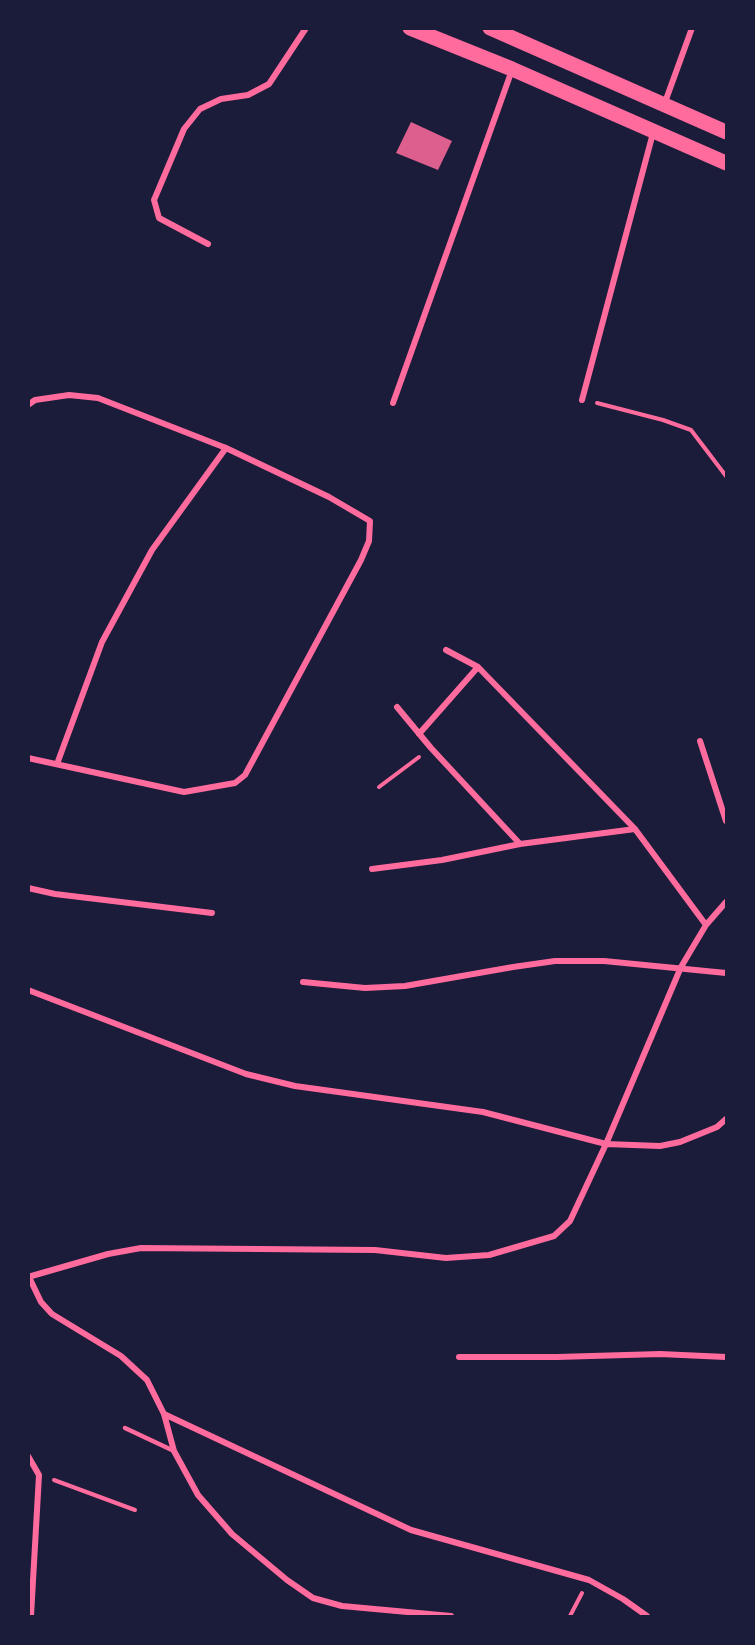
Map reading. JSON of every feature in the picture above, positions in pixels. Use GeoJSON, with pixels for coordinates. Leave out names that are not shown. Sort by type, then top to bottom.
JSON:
{"type":"FeatureCollection","features":[{"type":"Feature","properties":{"kind":"main road"},"geometry":{"type":"LineString","coordinates":[[410,28],[512,69],[726,164]]}},
{"type":"Feature","properties":{"kind":"main road"},"geometry":{"type":"LineString","coordinates":[[490,28],[726,132]]}},
{"type":"Feature","properties":{"kind":"street"},"geometry":{"type":"LineString","coordinates":[[208,244],[159,218],[154,200],[183,129],[200,109],[220,99],[248,95],[268,84],[306,28]]}},
{"type":"Feature","properties":{"kind":"street"},"geometry":{"type":"LineString","coordinates":[[664,106],[692,28]]}},
{"type":"Feature","properties":{"kind":"street"},"geometry":{"type":"LineString","coordinates":[[393,403],[512,69]]}},
{"type":"Feature","properties":{"kind":"street"},"geometry":{"type":"LineString","coordinates":[[582,400],[653,133]]}},
{"type":"Feature","properties":{"kind":"street"},"geometry":{"type":"LineString","coordinates":[[28,405],[35,400],[69,395],[98,398],[226,448],[329,497],[370,521],[369,541],[361,560],[245,775],[235,783],[184,792],[28,758]]}},
{"type":"Feature","properties":{"kind":"street"},"geometry":{"type":"LineString","coordinates":[[57,764],[102,642],[152,550],[226,448]]}},
{"type":"Feature","properties":{"kind":"street"},"geometry":{"type":"LineString","coordinates":[[446,650],[478,666],[635,829],[706,925]]}},
{"type":"Feature","properties":{"kind":"street"},"geometry":{"type":"LineString","coordinates":[[418,734],[478,666]]}},
{"type":"Feature","properties":{"kind":"street"},"geometry":{"type":"LineString","coordinates":[[397,707],[418,734],[520,844]]}},
{"type":"Feature","properties":{"kind":"street"},"geometry":{"type":"LineString","coordinates":[[700,741],[726,821]]}},
{"type":"Feature","properties":{"kind":"street"},"geometry":{"type":"LineString","coordinates":[[372,869],[442,860],[520,844],[635,829]]}},
{"type":"Feature","properties":{"kind":"street"},"geometry":{"type":"LineString","coordinates":[[28,888],[55,894],[212,913]]}},
{"type":"Feature","properties":{"kind":"street"},"geometry":{"type":"LineString","coordinates":[[451,1617],[342,1606],[313,1598],[287,1580],[232,1534],[198,1495],[174,1451],[164,1414],[147,1380],[121,1356],[52,1314],[41,1302],[29,1277],[108,1254],[141,1248],[375,1250],[446,1258],[489,1255],[554,1236],[570,1221],[606,1144],[681,967],[706,925],[726,902]]}},
{"type":"Feature","properties":{"kind":"street"},"geometry":{"type":"LineString","coordinates":[[303,982],[365,988],[405,986],[555,961],[604,961],[726,973]]}},
{"type":"Feature","properties":{"kind":"street"},"geometry":{"type":"LineString","coordinates":[[28,990],[246,1074],[294,1086],[483,1112],[606,1144],[660,1146],[680,1142],[717,1127],[726,1119]]}},
{"type":"Feature","properties":{"kind":"street"},"geometry":{"type":"LineString","coordinates":[[459,1357],[660,1354],[726,1357]]}},
{"type":"Feature","properties":{"kind":"street"},"geometry":{"type":"LineString","coordinates":[[164,1414],[411,1530],[589,1580],[623,1599],[647,1617]]}},
{"type":"Feature","properties":{"kind":"street"},"geometry":{"type":"LineString","coordinates":[[28,1456],[39,1475],[30,1615]]}},
{"type":"Feature","properties":{"kind":"lane"},"geometry":{"type":"LineString","coordinates":[[125,1428],[174,1451]]}},
{"type":"Feature","properties":{"kind":"path"},"geometry":{"type":"LineString","coordinates":[[582,400],[663,420],[691,430],[726,476]]}},
{"type":"Feature","properties":{"kind":"path"},"geometry":{"type":"LineString","coordinates":[[379,787],[431,748]]}},
{"type":"Feature","properties":{"kind":"path"},"geometry":{"type":"LineString","coordinates":[[39,1475],[135,1510]]}},
{"type":"Feature","properties":{"kind":"path"},"geometry":{"type":"LineString","coordinates":[[570,1617],[589,1580]]}},
{"type":"Feature","properties":{"kind":"building"},"geometry":{"type":"Polygon","coordinates":[[[411,122],[452,141],[438,170],[396,153],[411,122]]]}}]}
